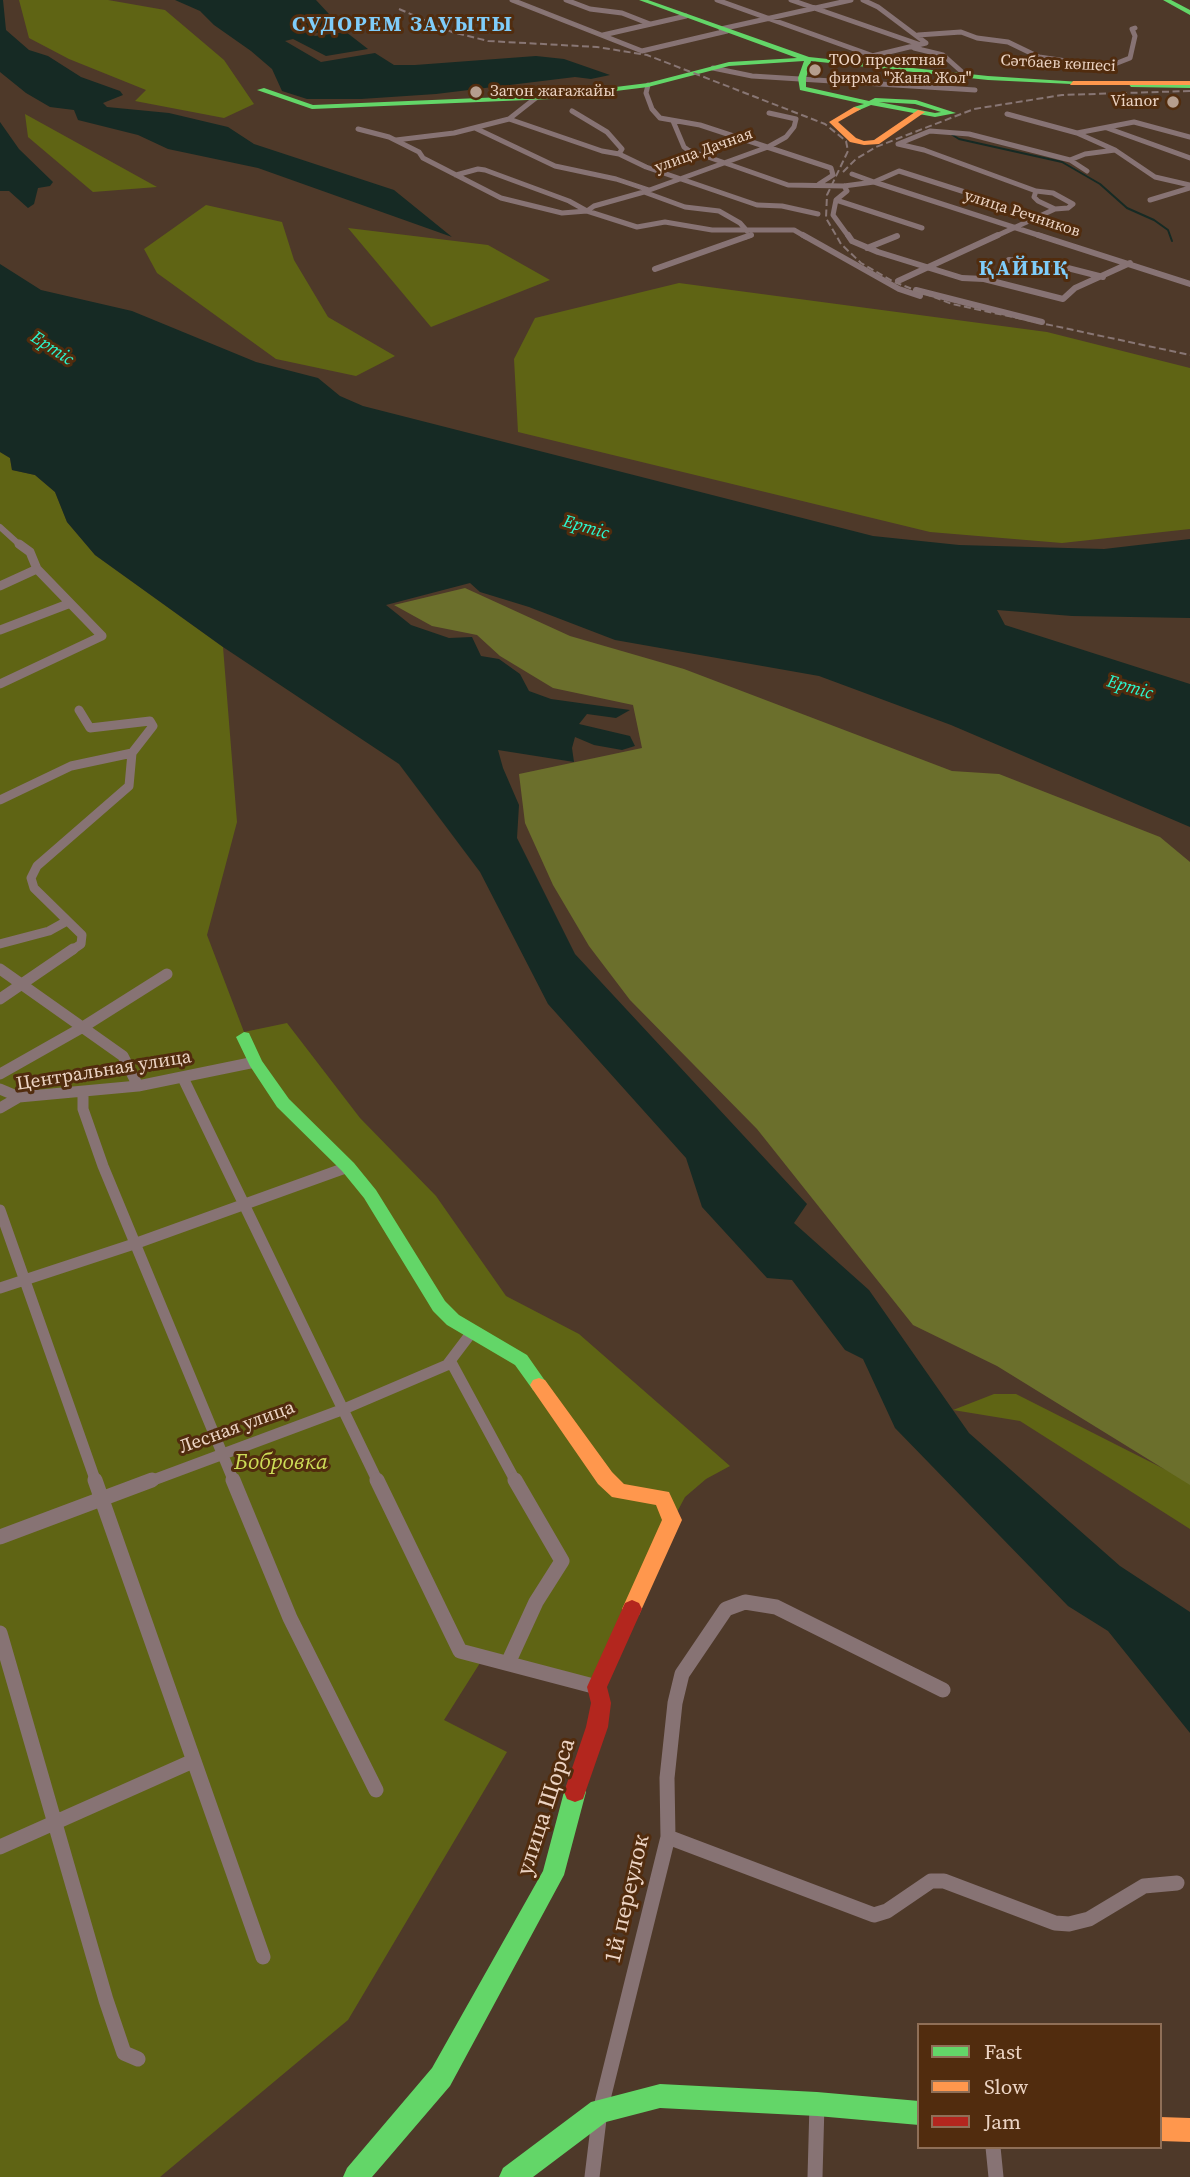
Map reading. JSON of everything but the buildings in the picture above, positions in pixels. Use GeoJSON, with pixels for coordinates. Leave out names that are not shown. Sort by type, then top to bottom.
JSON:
{"type":"FeatureCollection","features":[{"type":"Feature","properties":{"kind":"main road","name":"Сәтбаев көшесі"},"geometry":{"type":"LineString","coordinates":[[642,0],[808,59],[1073,83],[1190,85]]}},
{"type":"Feature","properties":{"kind":"main road"},"geometry":{"type":"LineString","coordinates":[[1166,0],[1190,13]]}},
{"type":"Feature","properties":{"kind":"main road"},"geometry":{"type":"LineString","coordinates":[[261,90],[312,107],[537,97],[648,85],[713,68],[808,59],[803,83],[870,103],[940,115],[952,113],[909,101],[880,99],[870,103],[838,117],[833,124],[853,140],[869,144],[921,112]]}},
{"type":"Feature","properties":{"kind":"main road"},"geometry":{"type":"LineString","coordinates":[[244,1037],[255,1062],[283,1103],[348,1167],[370,1194],[439,1306],[453,1320],[472,1332]]}},
{"type":"Feature","properties":{"kind":"main road","name":"улица Щорса"},"geometry":{"type":"LineString","coordinates":[[356,2177],[441,2077],[552,1875],[573,1798],[597,1727],[601,1703],[597,1687],[672,1520],[662,1498],[620,1491],[605,1478],[526,1365],[505,1349],[472,1332]]}},
{"type":"Feature","properties":{"kind":"main road"},"geometry":{"type":"LineString","coordinates":[[512,2177],[600,2111],[660,2096],[817,2104],[917,2113]]}},
{"type":"Feature","properties":{"kind":"main road"},"geometry":{"type":"LineString","coordinates":[[1162,2129],[1190,2130]]}},
{"type":"Feature","properties":{"kind":"street"},"geometry":{"type":"LineString","coordinates":[[512,0],[642,51],[768,18],[851,0]]}},
{"type":"Feature","properties":{"kind":"street"},"geometry":{"type":"LineString","coordinates":[[566,0],[590,9],[622,13],[650,24]]}},
{"type":"Feature","properties":{"kind":"street"},"geometry":{"type":"LineString","coordinates":[[717,0],[893,63],[893,68]]}},
{"type":"Feature","properties":{"kind":"street"},"geometry":{"type":"LineString","coordinates":[[791,0],[921,45]]}},
{"type":"Feature","properties":{"kind":"street"},"geometry":{"type":"LineString","coordinates":[[842,63],[926,43],[878,7],[863,0]]}},
{"type":"Feature","properties":{"kind":"street"},"geometry":{"type":"LineString","coordinates":[[602,36],[686,16]]}},
{"type":"Feature","properties":{"kind":"street"},"geometry":{"type":"LineString","coordinates":[[918,35],[961,32],[977,38],[1008,42],[1039,57],[1107,67],[1130,58],[1135,36],[1132,29],[1135,28]]}},
{"type":"Feature","properties":{"kind":"street"},"geometry":{"type":"LineString","coordinates":[[912,47],[943,55],[961,71]]}},
{"type":"Feature","properties":{"kind":"street"},"geometry":{"type":"LineString","coordinates":[[713,68],[803,83],[975,90]]}},
{"type":"Feature","properties":{"kind":"street"},"geometry":{"type":"LineString","coordinates":[[648,85],[646,93],[652,109],[660,118],[701,125],[833,170],[833,175],[826,181],[813,186]]}},
{"type":"Feature","properties":{"kind":"street"},"geometry":{"type":"LineString","coordinates":[[396,140],[474,128],[509,119],[537,97]]}},
{"type":"Feature","properties":{"kind":"street"},"geometry":{"type":"LineString","coordinates":[[572,111],[607,132],[622,149],[619,154]]}},
{"type":"Feature","properties":{"kind":"street","name":"улица Дачная"},"geometry":{"type":"LineString","coordinates":[[587,211],[594,206],[646,191],[768,147],[786,136],[794,127],[796,119],[769,113]]}},
{"type":"Feature","properties":{"kind":"street"},"geometry":{"type":"LineString","coordinates":[[1007,114],[1077,133],[1115,150],[1155,177],[1190,187]]}},
{"type":"Feature","properties":{"kind":"street"},"geometry":{"type":"LineString","coordinates":[[509,119],[602,151],[619,154],[757,205],[782,206],[818,214]]}},
{"type":"Feature","properties":{"kind":"street","name":"улица Речников"},"geometry":{"type":"LineString","coordinates":[[673,121],[684,147],[788,185],[844,186],[874,182],[1190,284]]}},
{"type":"Feature","properties":{"kind":"street"},"geometry":{"type":"LineString","coordinates":[[1077,133],[1135,122],[1190,137]]}},
{"type":"Feature","properties":{"kind":"street"},"geometry":{"type":"LineString","coordinates":[[1104,127],[1190,158]]}},
{"type":"Feature","properties":{"kind":"street"},"geometry":{"type":"LineString","coordinates":[[474,128],[555,166],[616,179],[685,207],[719,211],[740,223],[747,231]]}},
{"type":"Feature","properties":{"kind":"street"},"geometry":{"type":"LineString","coordinates":[[358,129],[396,140],[419,152],[422,158],[501,198],[562,214],[587,211]]}},
{"type":"Feature","properties":{"kind":"street"},"geometry":{"type":"LineString","coordinates":[[1042,322],[940,298],[898,281],[1055,209],[1068,208],[1073,204],[1053,193],[1036,191],[924,150],[898,144],[924,133],[954,132],[981,136],[1070,160],[1087,171]]}},
{"type":"Feature","properties":{"kind":"street"},"geometry":{"type":"LineString","coordinates":[[1070,160],[1086,154],[1115,150]]}},
{"type":"Feature","properties":{"kind":"street"},"geometry":{"type":"LineString","coordinates":[[852,174],[874,182],[906,168]]}},
{"type":"Feature","properties":{"kind":"street"},"geometry":{"type":"LineString","coordinates":[[456,175],[478,169],[485,170],[569,201],[587,211],[637,227],[665,222],[712,230],[793,230],[899,289],[920,296]]}},
{"type":"Feature","properties":{"kind":"street"},"geometry":{"type":"LineString","coordinates":[[899,171],[968,193]]}},
{"type":"Feature","properties":{"kind":"street"},"geometry":{"type":"LineString","coordinates":[[844,186],[847,191],[836,200],[833,209],[835,221],[852,241],[962,278],[984,279],[1063,299],[1075,288],[1130,263]]}},
{"type":"Feature","properties":{"kind":"street"},"geometry":{"type":"LineString","coordinates":[[1150,200],[1190,187]]}},
{"type":"Feature","properties":{"kind":"street"},"geometry":{"type":"LineString","coordinates":[[1036,191],[1034,197],[1038,201],[1055,209]]}},
{"type":"Feature","properties":{"kind":"street"},"geometry":{"type":"LineString","coordinates":[[836,200],[922,228]]}},
{"type":"Feature","properties":{"kind":"street"},"geometry":{"type":"LineString","coordinates":[[656,269],[760,231]]}},
{"type":"Feature","properties":{"kind":"street"},"geometry":{"type":"LineString","coordinates":[[867,248],[897,236]]}},
{"type":"Feature","properties":{"kind":"street"},"geometry":{"type":"LineString","coordinates":[[1009,260],[1052,264],[1103,276]]}},
{"type":"Feature","properties":{"kind":"street"},"geometry":{"type":"LineString","coordinates":[[0,527],[30,552],[37,569],[68,604],[102,636],[0,684]]}},
{"type":"Feature","properties":{"kind":"street"},"geometry":{"type":"LineString","coordinates":[[0,586],[37,569]]}},
{"type":"Feature","properties":{"kind":"street"},"geometry":{"type":"LineString","coordinates":[[0,630],[68,604]]}},
{"type":"Feature","properties":{"kind":"street"},"geometry":{"type":"LineString","coordinates":[[0,999],[81,944],[82,935],[34,888],[31,878],[37,866],[129,786],[132,753],[153,726],[150,721],[95,729],[86,724],[79,710]]}},
{"type":"Feature","properties":{"kind":"street"},"geometry":{"type":"LineString","coordinates":[[0,800],[71,766],[132,753]]}},
{"type":"Feature","properties":{"kind":"street"},"geometry":{"type":"LineString","coordinates":[[0,944],[49,931],[67,920]]}},
{"type":"Feature","properties":{"kind":"street"},"geometry":{"type":"LineString","coordinates":[[0,969],[123,1056],[138,1086]]}},
{"type":"Feature","properties":{"kind":"street"},"geometry":{"type":"LineString","coordinates":[[0,1074],[83,1027],[167,974]]}},
{"type":"Feature","properties":{"kind":"street","name":"Центральная улица"},"geometry":{"type":"LineString","coordinates":[[0,1108],[19,1097],[138,1086],[255,1062]]}},
{"type":"Feature","properties":{"kind":"street"},"geometry":{"type":"LineString","coordinates":[[183,1078],[460,1651],[597,1687]]}},
{"type":"Feature","properties":{"kind":"street"},"geometry":{"type":"LineString","coordinates":[[0,1089],[19,1097]]}},
{"type":"Feature","properties":{"kind":"street"},"geometry":{"type":"LineString","coordinates":[[83,1093],[83,1109],[88,1127],[290,1618],[376,1790]]}},
{"type":"Feature","properties":{"kind":"street"},"geometry":{"type":"LineString","coordinates":[[0,1288],[137,1243],[348,1167]]}},
{"type":"Feature","properties":{"kind":"street"},"geometry":{"type":"LineString","coordinates":[[0,1210],[263,1957]]}},
{"type":"Feature","properties":{"kind":"street"},"geometry":{"type":"LineString","coordinates":[[472,1332],[451,1362],[537,1522],[562,1560],[536,1602],[508,1663]]}},
{"type":"Feature","properties":{"kind":"street","name":"Лесная улица"},"geometry":{"type":"LineString","coordinates":[[0,1537],[344,1409],[451,1362]]}},
{"type":"Feature","properties":{"kind":"street","name":"1й переулок"},"geometry":{"type":"LineString","coordinates":[[592,2177],[600,2111],[668,1837],[667,1777],[682,1674],[726,1609],[745,1602],[776,1607],[943,1690]]}},
{"type":"Feature","properties":{"kind":"street"},"geometry":{"type":"LineString","coordinates":[[0,1633],[124,2053],[138,2059]]}},
{"type":"Feature","properties":{"kind":"street"},"geometry":{"type":"LineString","coordinates":[[0,1847],[193,1761]]}},
{"type":"Feature","properties":{"kind":"street"},"geometry":{"type":"LineString","coordinates":[[668,1837],[874,1915],[887,1911],[931,1881],[944,1881],[1055,1923],[1069,1924],[1089,1919],[1144,1886],[1177,1883]]}},
{"type":"Feature","properties":{"kind":"street"},"geometry":{"type":"LineString","coordinates":[[815,2177],[817,2104]]}},
{"type":"Feature","properties":{"kind":"street"},"geometry":{"type":"LineString","coordinates":[[993,2149],[996,2177]]}},
{"type":"Feature","properties":{"kind":"green space"},"geometry":{"type":"Polygon","coordinates":[[[19,0],[108,0],[165,10],[224,60],[254,104],[224,118],[135,101],[146,90],[69,59],[29,38],[19,0]]]}},
{"type":"Feature","properties":{"kind":"green space"},"geometry":{"type":"Polygon","coordinates":[[[25,114],[157,187],[93,192],[28,137],[25,114]]]}},
{"type":"Feature","properties":{"kind":"green space"},"geometry":{"type":"Polygon","coordinates":[[[206,205],[282,222],[294,260],[328,317],[395,356],[356,376],[276,359],[157,273],[144,249],[206,205]]]}},
{"type":"Feature","properties":{"kind":"green space"},"geometry":{"type":"Polygon","coordinates":[[[348,228],[488,245],[550,280],[431,327],[348,228]]]}},
{"type":"Feature","properties":{"kind":"green space"},"geometry":{"type":"Polygon","coordinates":[[[679,283],[1047,332],[1190,368],[1190,529],[1062,543],[930,532],[518,432],[514,359],[535,318],[679,283]]]}},
{"type":"Feature","properties":{"kind":"green space","name":"Бобровка"},"geometry":{"type":"Polygon","coordinates":[[[0,452],[10,458],[12,470],[35,475],[55,492],[67,522],[95,555],[223,647],[237,822],[207,935],[244,1032],[287,1023],[360,1118],[436,1196],[506,1296],[579,1334],[730,1466],[706,1479],[685,1497],[648,1567],[595,1687],[485,1655],[444,1720],[507,1752],[348,2020],[160,2177],[0,2177],[0,452]]]}},
{"type":"Feature","properties":{"kind":"green space"},"geometry":{"type":"Polygon","coordinates":[[[465,588],[570,636],[684,669],[952,771],[999,774],[1160,837],[1190,862],[1190,1485],[997,1366],[913,1325],[757,1129],[630,1000],[589,946],[553,885],[525,823],[519,774],[642,748],[633,705],[553,688],[500,656],[477,635],[432,626],[394,605],[465,588]]]}},
{"type":"Feature","properties":{"kind":"green space"},"geometry":{"type":"Polygon","coordinates":[[[994,1394],[1016,1394],[1190,1482],[1190,1529],[1020,1421],[953,1410],[994,1394]]]}},
{"type":"Feature","properties":{"kind":"water"},"geometry":{"type":"Polygon","coordinates":[[[0,0],[3,0],[6,30],[29,50],[48,56],[81,77],[120,91],[123,95],[103,103],[107,107],[169,113],[228,127],[254,144],[394,190],[452,237],[258,168],[168,149],[138,135],[78,120],[74,110],[50,107],[26,93],[0,72],[0,0]]]}},
{"type":"Feature","properties":{"kind":"water"},"geometry":{"type":"Polygon","coordinates":[[[175,0],[316,0],[342,28],[311,34],[315,36],[346,32],[368,49],[326,56],[293,39],[285,41],[321,62],[375,53],[394,65],[536,56],[564,59],[610,75],[436,94],[307,99],[282,91],[272,69],[251,51],[214,25],[200,11],[175,0]]]}},
{"type":"Feature","properties":{"kind":"water"},"geometry":{"type":"Polygon","coordinates":[[[0,122],[19,149],[53,182],[50,186],[38,188],[34,204],[28,208],[9,191],[0,191],[0,122]]]}},
{"type":"Feature","properties":{"kind":"water","name":"Ертіс"},"geometry":{"type":"Polygon","coordinates":[[[0,264],[41,290],[132,311],[256,362],[318,378],[340,396],[363,406],[873,536],[959,545],[1104,549],[1190,539],[1190,618],[1072,616],[997,610],[1005,625],[1190,684],[1190,827],[951,725],[819,676],[615,640],[529,607],[480,592],[470,583],[386,605],[411,625],[449,638],[472,637],[481,656],[499,659],[520,674],[529,691],[551,699],[630,710],[616,718],[587,714],[579,724],[630,736],[635,746],[622,750],[594,745],[575,737],[572,748],[574,762],[498,750],[519,805],[517,838],[575,954],[807,1204],[794,1223],[869,1290],[969,1433],[1120,1566],[1190,1612],[1190,1733],[1108,1631],[1068,1606],[895,1428],[863,1359],[845,1350],[792,1280],[767,1278],[702,1207],[686,1158],[548,1004],[480,872],[399,764],[223,647],[95,555],[67,522],[55,492],[35,475],[12,470],[10,458],[0,452],[0,264]]]}},
{"type":"Feature","properties":{"kind":"waterway"},"geometry":{"type":"LineString","coordinates":[[951,134],[959,139],[1062,162],[1100,184],[1127,208],[1154,220],[1168,230],[1172,241]]}},
{"type":"Feature","properties":{"kind":"railway"},"geometry":{"type":"LineString","coordinates":[[513,0],[623,44]]}},
{"type":"Feature","properties":{"kind":"railway"},"geometry":{"type":"LineString","coordinates":[[399,9],[452,32],[488,41],[597,47],[647,55],[825,124],[846,141],[848,151],[827,195],[826,218],[841,244],[861,263],[894,282],[952,304],[1190,355]]}},
{"type":"Feature","properties":{"kind":"railway"},"geometry":{"type":"LineString","coordinates":[[843,172],[856,159],[876,147],[974,109],[1062,95],[1190,91]]}},
{"type":"Feature","properties":{"kind":"traffic: fast"},"geometry":{"type":"LineString","coordinates":[[642,0],[808,59],[988,78],[1092,83]]}},
{"type":"Feature","properties":{"kind":"traffic: fast"},"geometry":{"type":"LineString","coordinates":[[1166,0],[1190,13]]}},
{"type":"Feature","properties":{"kind":"traffic: fast"},"geometry":{"type":"LineString","coordinates":[[261,90],[312,107],[551,97],[648,85],[729,64],[808,59],[802,78],[803,88],[817,93],[870,103],[935,115],[952,113],[916,102],[875,100],[870,103],[866,106],[857,109]]}},
{"type":"Feature","properties":{"kind":"traffic: fast"},"geometry":{"type":"LineString","coordinates":[[1131,85],[1190,86]]}},
{"type":"Feature","properties":{"kind":"traffic: fast"},"geometry":{"type":"LineString","coordinates":[[244,1037],[255,1062],[283,1103],[348,1167],[370,1194],[439,1306],[453,1320],[521,1360],[539,1385]]}},
{"type":"Feature","properties":{"kind":"traffic: fast"},"geometry":{"type":"LineString","coordinates":[[356,2177],[441,2077],[553,1875],[575,1792]]}},
{"type":"Feature","properties":{"kind":"traffic: fast"},"geometry":{"type":"LineString","coordinates":[[512,2177],[600,2111],[660,2096],[817,2104],[917,2113]]}},
{"type":"Feature","properties":{"kind":"traffic: slow"},"geometry":{"type":"LineString","coordinates":[[1073,83],[1190,83]]}},
{"type":"Feature","properties":{"kind":"traffic: slow"},"geometry":{"type":"LineString","coordinates":[[857,109],[833,122],[853,140],[864,143],[876,142],[921,112]]}},
{"type":"Feature","properties":{"kind":"traffic: slow"},"geometry":{"type":"LineString","coordinates":[[539,1385],[605,1478],[619,1491],[662,1498],[672,1520],[632,1609]]}},
{"type":"Feature","properties":{"kind":"traffic: slow"},"geometry":{"type":"LineString","coordinates":[[1162,2129],[1190,2130]]}},
{"type":"Feature","properties":{"kind":"traffic: jam"},"geometry":{"type":"LineString","coordinates":[[575,1792],[597,1727],[601,1703],[597,1687],[632,1609]]}},
{"type":"Feature","properties":{"kind":"place","name":"ТОО проектная фирма \"Жана Жол\""},"geometry":{"type":"Point","coordinates":[815,70]}},
{"type":"Feature","properties":{"kind":"place","name":"Затон жағажайы"},"geometry":{"type":"Point","coordinates":[476,92]}},
{"type":"Feature","properties":{"kind":"place","name":"Vianor"},"geometry":{"type":"Point","coordinates":[1173,102]}},
{"type":"Feature","properties":{"kind":"district","name":"СУДОРЕМ ЗАУЫТЫ"},"geometry":{"type":"Point","coordinates":[403,26]}},
{"type":"Feature","properties":{"kind":"district","name":"ҚАЙЫҚ"},"geometry":{"type":"Point","coordinates":[1024,270]}}]}
